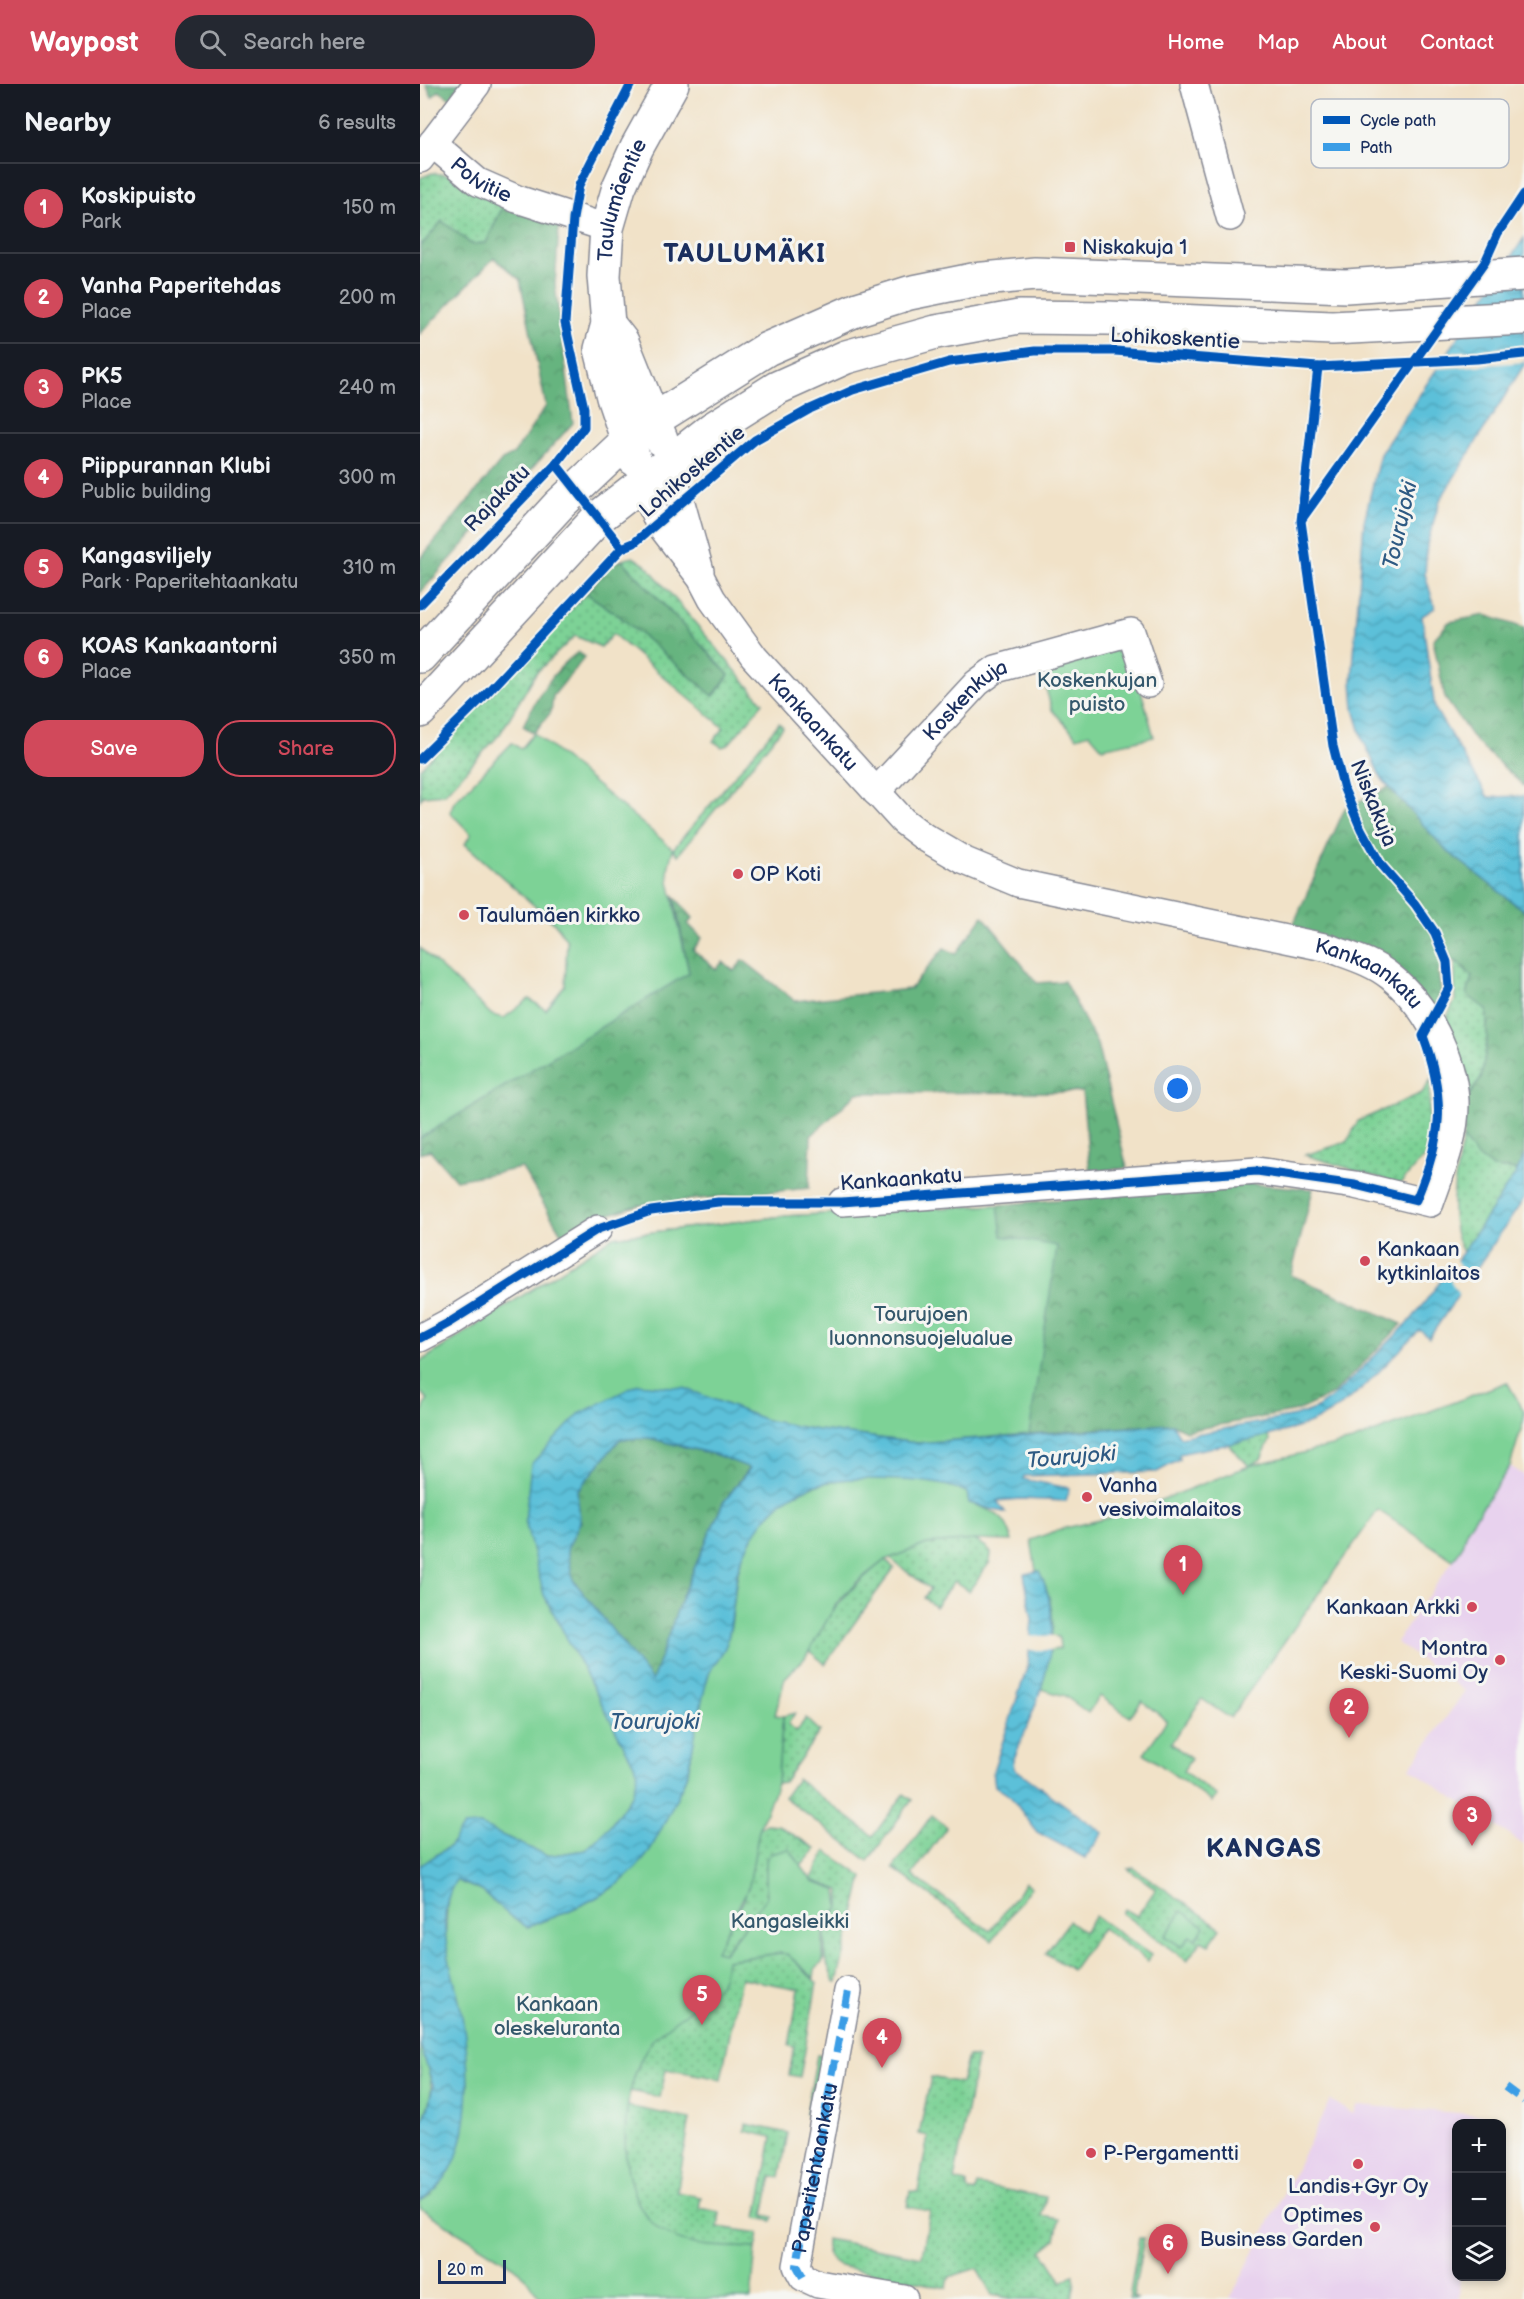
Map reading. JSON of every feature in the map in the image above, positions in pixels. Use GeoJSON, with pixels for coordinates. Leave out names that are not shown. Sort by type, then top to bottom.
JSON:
{"type":"FeatureCollection","features":[{"type":"Feature","properties":{"kind":"main road","name":"Taulumäentie"},"geometry":{"type":"LineString","coordinates":[[642,481],[613,397],[602,349],[608,324],[604,276],[608,228],[619,187],[637,147],[672,84]]}},
{"type":"Feature","properties":{"kind":"main road"},"geometry":{"type":"LineString","coordinates":[[420,656],[559,505],[627,441],[654,420],[767,349],[858,309],[909,293],[973,280],[1035,274],[1129,276],[1272,285],[1409,283],[1524,274]]}},
{"type":"Feature","properties":{"kind":"main road","name":"Lohikoskentie"},"geometry":{"type":"LineString","coordinates":[[420,711],[599,517],[642,481],[669,460],[777,388],[846,357],[936,332],[1019,317],[1376,328],[1524,318]]}},
{"type":"Feature","properties":{"kind":"main road","name":"Taulumäentie"},"geometry":{"type":"LineString","coordinates":[[608,324],[622,342],[635,380],[654,420],[669,460]]}},
{"type":"Feature","properties":{"kind":"street","name":"Polvitie"},"geometry":{"type":"LineString","coordinates":[[477,84],[426,151],[478,182],[527,203],[608,228]]}},
{"type":"Feature","properties":{"kind":"street"},"geometry":{"type":"LineString","coordinates":[[1194,84],[1230,217]]}},
{"type":"Feature","properties":{"kind":"street","name":"Kankaankatu"},"geometry":{"type":"LineString","coordinates":[[669,460],[701,578]]}},
{"type":"Feature","properties":{"kind":"street","name":"Kankaankatu"},"geometry":{"type":"LineString","coordinates":[[642,481],[657,522],[701,578],[712,599],[754,657],[903,821],[924,837],[965,861],[1018,883],[1329,948],[1366,961],[1390,976],[1408,993],[1429,1023],[1450,1065],[1455,1102],[1449,1149],[1430,1203],[1355,1185],[1257,1171],[842,1202]]}},
{"type":"Feature","properties":{"kind":"street","name":"Koskenkuja"},"geometry":{"type":"LineString","coordinates":[[876,792],[977,684],[996,669],[1131,632],[1148,684]]}},
{"type":"Feature","properties":{"kind":"street"},"geometry":{"type":"LineString","coordinates":[[420,1338],[450,1322],[598,1229]]}},
{"type":"Feature","properties":{"kind":"street","name":"Paperitehtaankatu"},"geometry":{"type":"LineString","coordinates":[[848,1991],[797,2266],[803,2277],[818,2284],[904,2299]]}},
{"type":"Feature","properties":{"kind":"shaded area"},"geometry":{"type":"Polygon","coordinates":[[[1510,1466],[1524,1475],[1524,1845],[1410,1768],[1465,1691],[1396,1642],[1461,1549],[1466,1531],[1510,1466]]]}},
{"type":"Feature","properties":{"kind":"shaded area","name":"Optimes Business Garden"},"geometry":{"type":"Polygon","coordinates":[[[1331,2100],[1353,2114],[1358,2105],[1496,2116],[1496,2119],[1452,2119],[1452,2281],[1460,2281],[1459,2299],[1230,2299],[1331,2100]]]}},
{"type":"Feature","properties":{"kind":"green space"},"geometry":{"type":"Polygon","coordinates":[[[426,84],[462,84],[451,99],[439,91],[432,97],[426,84]]]}},
{"type":"Feature","properties":{"kind":"green space"},"geometry":{"type":"Polygon","coordinates":[[[432,173],[449,175],[478,195],[504,204],[486,243],[471,244],[442,221],[420,247],[420,178],[432,173]]]}},
{"type":"Feature","properties":{"kind":"green space"},"geometry":{"type":"Polygon","coordinates":[[[504,204],[559,227],[555,285],[573,423],[420,593],[420,559],[502,460],[514,454],[546,406],[520,280],[494,258],[420,334],[420,247],[442,221],[471,244],[486,243],[504,204]]]}},
{"type":"Feature","properties":{"kind":"green space"},"geometry":{"type":"Polygon","coordinates":[[[633,557],[647,566],[763,703],[728,745],[722,747],[713,741],[724,728],[613,634],[601,647],[575,636],[536,673],[500,734],[444,794],[423,796],[420,800],[420,769],[586,593],[617,614],[714,696],[729,675],[622,560],[633,557]]]}},
{"type":"Feature","properties":{"kind":"green space"},"geometry":{"type":"Polygon","coordinates":[[[622,560],[729,675],[713,696],[617,614],[586,593],[612,563],[622,560]]]}},
{"type":"Feature","properties":{"kind":"green space"},"geometry":{"type":"Polygon","coordinates":[[[1485,615],[1524,628],[1524,786],[1475,741],[1445,698],[1433,640],[1449,622],[1485,615]]]}},
{"type":"Feature","properties":{"kind":"green space","name":"Koskenkujan puisto"},"geometry":{"type":"Polygon","coordinates":[[[1111,645],[1132,658],[1154,737],[1102,748],[1089,733],[1077,737],[1052,710],[1039,664],[1111,645]]]}},
{"type":"Feature","properties":{"kind":"green space"},"geometry":{"type":"Polygon","coordinates":[[[578,652],[585,657],[553,696],[551,712],[534,733],[523,726],[546,686],[560,668],[578,652]]]}},
{"type":"Feature","properties":{"kind":"green space"},"geometry":{"type":"Polygon","coordinates":[[[779,723],[783,727],[678,855],[673,849],[779,723]]]}},
{"type":"Feature","properties":{"kind":"green space"},"geometry":{"type":"Polygon","coordinates":[[[534,733],[673,849],[668,869],[669,881],[689,973],[420,1138],[420,948],[492,1015],[504,1018],[529,999],[546,1010],[565,985],[567,941],[557,926],[465,844],[471,834],[450,812],[454,802],[512,743],[521,749],[534,733]]]}},
{"type":"Feature","properties":{"kind":"green space"},"geometry":{"type":"Polygon","coordinates":[[[1389,787],[1445,849],[1524,911],[1524,1155],[1518,1170],[1493,1168],[1475,1155],[1463,1138],[1466,1099],[1481,1079],[1487,1042],[1487,1010],[1467,995],[1472,976],[1455,960],[1438,972],[1441,991],[1436,1009],[1291,930],[1345,808],[1389,787]]]}},
{"type":"Feature","properties":{"kind":"green space"},"geometry":{"type":"Polygon","coordinates":[[[674,896],[693,918],[688,924],[702,938],[693,950],[716,969],[723,962],[734,971],[743,960],[795,1001],[910,989],[944,948],[956,954],[983,916],[1037,983],[1064,981],[1097,1044],[1127,1168],[1090,1172],[1082,1092],[857,1093],[811,1136],[809,1188],[639,1205],[604,1216],[564,1238],[522,1168],[456,1180],[430,1150],[420,1154],[420,1138],[689,973],[674,896]]]}},
{"type":"Feature","properties":{"kind":"green space"},"geometry":{"type":"Polygon","coordinates":[[[1455,960],[1472,976],[1468,995],[1487,1010],[1487,1042],[1481,1079],[1466,1099],[1454,1045],[1445,1021],[1455,1001],[1455,960]]]}},
{"type":"Feature","properties":{"kind":"green space"},"geometry":{"type":"Polygon","coordinates":[[[1431,1079],[1426,1155],[1400,1184],[1305,1155],[1347,1142],[1358,1121],[1422,1093],[1431,1079]]]}},
{"type":"Feature","properties":{"kind":"green space"},"geometry":{"type":"Polygon","coordinates":[[[1463,1138],[1493,1168],[1518,1170],[1463,1252],[1454,1226],[1453,1196],[1463,1138]]]}},
{"type":"Feature","properties":{"kind":"green space"},"geometry":{"type":"Polygon","coordinates":[[[1240,1183],[1313,1189],[1291,1275],[1402,1324],[1333,1394],[1297,1411],[1186,1431],[1172,1424],[913,1442],[420,1417],[428,1399],[420,1392],[420,1362],[613,1237],[784,1216],[998,1205],[1240,1183]]]}},
{"type":"Feature","properties":{"kind":"green space","name":"Tourujoen luonnonsuojelualue"},"geometry":{"type":"Polygon","coordinates":[[[998,1205],[1002,1236],[1057,1246],[1029,1434],[917,1443],[811,1429],[766,1420],[684,1388],[579,1414],[544,1595],[638,1772],[632,1795],[611,1825],[586,1850],[547,1856],[480,1825],[420,1866],[420,1417],[428,1399],[420,1392],[420,1362],[613,1237],[784,1216],[998,1205]]]}},
{"type":"Feature","properties":{"kind":"green space"},"geometry":{"type":"Polygon","coordinates":[[[1507,1382],[1524,1411],[1524,1420],[1510,1466],[1466,1531],[1461,1549],[1453,1560],[1378,1510],[1230,1718],[1202,1699],[1171,1743],[1191,1759],[1183,1771],[1217,1796],[1212,1802],[1144,1753],[1167,1721],[1142,1701],[1130,1717],[1100,1696],[1088,1713],[1065,1696],[1041,1689],[1050,1650],[1060,1649],[1059,1637],[1052,1636],[1053,1619],[1050,1603],[1043,1579],[1039,1571],[1036,1571],[1031,1540],[1061,1529],[1122,1515],[1249,1466],[1352,1441],[1507,1382]]]}},
{"type":"Feature","properties":{"kind":"green space"},"geometry":{"type":"Polygon","coordinates":[[[1268,1434],[1270,1440],[1261,1459],[1249,1466],[1227,1443],[1268,1434]]]}},
{"type":"Feature","properties":{"kind":"green space"},"geometry":{"type":"Polygon","coordinates":[[[649,1438],[717,1455],[750,1467],[723,1503],[683,1594],[652,1682],[573,1580],[567,1549],[580,1522],[577,1491],[620,1439],[649,1438]]]}},
{"type":"Feature","properties":{"kind":"green space","name":"Kankaan oleskeluranta"},"geometry":{"type":"Polygon","coordinates":[[[857,1478],[927,1482],[967,1492],[969,1503],[991,1511],[1002,1519],[1007,1525],[1012,1541],[974,1540],[927,1544],[885,1560],[858,1581],[837,1603],[805,1658],[785,1678],[775,1715],[783,1716],[777,1783],[759,1830],[749,1886],[716,1951],[724,1953],[766,1898],[766,1860],[770,1854],[789,1849],[813,1882],[837,1890],[839,1908],[823,1921],[823,1962],[815,1970],[814,1978],[789,1956],[780,1953],[726,1960],[724,1976],[718,1986],[658,2035],[640,2061],[632,2085],[625,2138],[627,2165],[633,2190],[644,2212],[659,2229],[670,2236],[681,2241],[706,2246],[756,2248],[751,2299],[541,2299],[520,2271],[420,2208],[420,2201],[431,2195],[468,2086],[461,2011],[445,1946],[448,1891],[455,1880],[482,1891],[511,1917],[527,1927],[592,1900],[621,1882],[634,1870],[646,1856],[655,1840],[688,1771],[701,1697],[709,1673],[723,1650],[728,1636],[738,1571],[749,1541],[771,1511],[800,1491],[817,1485],[857,1478]]]}},
{"type":"Feature","properties":{"kind":"green space"},"geometry":{"type":"Polygon","coordinates":[[[974,1540],[985,1546],[991,1553],[990,1562],[969,1591],[954,1581],[935,1607],[924,1598],[930,1589],[889,1558],[927,1544],[974,1540]]]}},
{"type":"Feature","properties":{"kind":"green space"},"geometry":{"type":"Polygon","coordinates":[[[885,1560],[894,1568],[825,1664],[808,1650],[841,1601],[885,1560]]]}},
{"type":"Feature","properties":{"kind":"green space"},"geometry":{"type":"Polygon","coordinates":[[[795,1713],[788,1724],[797,1731],[806,1718],[820,1731],[784,1782],[777,1783],[783,1716],[795,1713]]]}},
{"type":"Feature","properties":{"kind":"green space"},"geometry":{"type":"Polygon","coordinates":[[[797,1779],[873,1836],[904,1794],[912,1800],[868,1861],[784,1797],[797,1779]]]}},
{"type":"Feature","properties":{"kind":"green space"},"geometry":{"type":"Polygon","coordinates":[[[932,1815],[947,1827],[912,1875],[990,1931],[1025,1883],[1031,1887],[992,1941],[893,1868],[932,1815]]]}},
{"type":"Feature","properties":{"kind":"green space"},"geometry":{"type":"Polygon","coordinates":[[[766,1824],[778,1825],[816,1849],[801,1866],[789,1849],[766,1898],[723,1953],[715,1951],[744,1900],[759,1830],[766,1824]]]}},
{"type":"Feature","properties":{"kind":"green space"},"geometry":{"type":"Polygon","coordinates":[[[826,1851],[863,1877],[837,1982],[834,1982],[825,1958],[825,1922],[840,1908],[840,1890],[811,1880],[826,1851]]]}},
{"type":"Feature","properties":{"kind":"green space"},"geometry":{"type":"Polygon","coordinates":[[[1134,1868],[1221,1928],[1209,1945],[1201,1941],[1187,1961],[1122,1913],[1125,1909],[1137,1916],[1156,1889],[1128,1869],[1134,1868]]]}},
{"type":"Feature","properties":{"kind":"green space"},"geometry":{"type":"Polygon","coordinates":[[[1182,1911],[1205,1927],[1196,1939],[1190,1936],[1182,1947],[1165,1936],[1182,1911]]]}},
{"type":"Feature","properties":{"kind":"green space"},"geometry":{"type":"Polygon","coordinates":[[[1095,1916],[1151,1955],[1148,1961],[1102,1928],[1072,1970],[1046,1953],[1069,1921],[1084,1932],[1095,1916]]]}},
{"type":"Feature","properties":{"kind":"green space"},"geometry":{"type":"Polygon","coordinates":[[[780,1953],[789,1956],[817,1983],[800,2077],[789,2075],[794,2047],[789,2046],[799,1989],[741,1978],[721,2079],[666,2069],[660,2097],[630,2091],[627,2106],[690,2119],[677,2192],[701,2197],[699,2208],[720,2212],[718,2227],[759,2233],[754,2260],[633,2237],[620,2198],[624,2063],[725,1960],[780,1953]]]}},
{"type":"Feature","properties":{"kind":"green space"},"geometry":{"type":"Polygon","coordinates":[[[420,2044],[430,2077],[431,2094],[420,2127],[420,2044]]]}},
{"type":"Feature","properties":{"kind":"green space"},"geometry":{"type":"Polygon","coordinates":[[[817,2055],[824,2056],[813,2115],[806,2114],[817,2055]]]}},
{"type":"Feature","properties":{"kind":"green space"},"geometry":{"type":"Polygon","coordinates":[[[968,2056],[977,2058],[954,2180],[967,2183],[967,2190],[975,2192],[977,2185],[1046,2197],[1042,2216],[1059,2219],[1055,2240],[1042,2251],[1062,2282],[1073,2274],[1075,2281],[1072,2299],[1015,2299],[992,2295],[977,2268],[949,2277],[947,2288],[840,2266],[828,2256],[826,2239],[922,2257],[930,2211],[907,2207],[910,2191],[918,2192],[928,2136],[919,2134],[931,2077],[961,2083],[968,2056]]]}},
{"type":"Feature","properties":{"kind":"green space"},"geometry":{"type":"Polygon","coordinates":[[[746,2124],[788,2133],[780,2177],[772,2176],[764,2215],[773,2217],[772,2221],[757,2218],[772,2137],[745,2131],[746,2124]]]}},
{"type":"Feature","properties":{"kind":"green space"},"geometry":{"type":"Polygon","coordinates":[[[1139,2238],[1144,2238],[1133,2297],[1138,2299],[1129,2299],[1139,2238]]]}},
{"type":"Feature","properties":{"kind":"water"},"geometry":{"type":"Polygon","coordinates":[[[1524,238],[1524,365],[1440,500],[1427,544],[1425,574],[1435,608],[1422,616],[1435,709],[1488,797],[1524,796],[1524,911],[1445,849],[1381,778],[1363,740],[1354,709],[1352,681],[1364,522],[1380,454],[1524,238]]]}},
{"type":"Feature","properties":{"kind":"water","name":"Tourujoki"},"geometry":{"type":"Polygon","coordinates":[[[1524,1155],[1524,1199],[1429,1338],[1420,1330],[1360,1390],[1334,1411],[1321,1418],[1272,1435],[1179,1454],[1179,1460],[1157,1472],[1024,1476],[1023,1479],[1069,1488],[1066,1501],[1020,1499],[997,1501],[1006,1513],[969,1503],[967,1492],[945,1485],[921,1481],[873,1479],[849,1479],[809,1487],[777,1507],[763,1521],[741,1560],[729,1635],[708,1677],[688,1770],[656,1840],[634,1870],[592,1900],[527,1927],[511,1917],[482,1891],[456,1880],[449,1895],[445,1927],[446,1944],[461,2010],[467,2059],[466,2115],[461,2142],[452,2166],[439,2186],[420,2201],[420,2127],[428,2109],[433,2085],[420,2044],[420,1866],[450,1846],[463,1826],[480,1825],[547,1856],[586,1850],[611,1825],[632,1795],[638,1772],[544,1595],[525,1521],[531,1464],[579,1414],[638,1384],[684,1388],[766,1420],[811,1429],[917,1443],[1172,1424],[1180,1437],[1295,1416],[1317,1408],[1335,1395],[1411,1320],[1463,1252],[1518,1170],[1524,1155]],[[649,1438],[620,1439],[577,1491],[580,1522],[567,1549],[573,1580],[652,1681],[683,1594],[723,1503],[750,1468],[717,1455],[649,1438]]]}},
{"type":"Feature","properties":{"kind":"water"},"geometry":{"type":"Polygon","coordinates":[[[1039,1571],[1048,1595],[1052,1619],[1051,1643],[1040,1691],[1013,1761],[1014,1768],[1103,1833],[1085,1858],[1037,1832],[1010,1796],[995,1786],[993,1771],[1028,1665],[1032,1619],[1024,1574],[1039,1571]]]}},
{"type":"Feature","properties":{"kind":"pier"},"geometry":{"type":"Polygon","coordinates":[[[1524,346],[1524,362],[1433,369],[1444,353],[1524,346]]]}},
{"type":"Feature","properties":{"kind":"pier"},"geometry":{"type":"Polygon","coordinates":[[[1455,1258],[1470,1282],[1460,1296],[1445,1272],[1455,1258]]]}},
{"type":"Feature","properties":{"kind":"pier"},"geometry":{"type":"Polygon","coordinates":[[[1027,1636],[1055,1636],[1053,1650],[1026,1650],[1027,1636]]]}},
{"type":"Feature","properties":{"kind":"marked path"},"geometry":{"type":"LineString","coordinates":[[803,2277],[797,2266],[799,2253],[848,1991]]}},
{"type":"Feature","properties":{"kind":"marked path"},"geometry":{"type":"LineString","coordinates":[[1505,2087],[1524,2101]]}},
{"type":"Feature","properties":{"kind":"cycle path","name":"Rajakatu"},"geometry":{"type":"LineString","coordinates":[[420,605],[556,464],[584,427],[584,408],[565,323],[573,219],[579,185],[631,84]]}},
{"type":"Feature","properties":{"kind":"cycle path"},"geometry":{"type":"LineString","coordinates":[[1302,519],[1485,262],[1498,233],[1524,194]]}},
{"type":"Feature","properties":{"kind":"cycle path"},"geometry":{"type":"LineString","coordinates":[[420,759],[483,697],[622,548],[634,543],[755,440],[810,409],[853,390],[949,362],[1035,351],[1115,351],[1318,367],[1477,359],[1524,354]]}},
{"type":"Feature","properties":{"kind":"cycle path","name":"Niskakuja"},"geometry":{"type":"LineString","coordinates":[[420,1338],[450,1322],[598,1229],[651,1211],[718,1202],[842,1202],[1257,1171],[1355,1185],[1416,1200],[1431,1157],[1438,1119],[1436,1080],[1423,1036],[1449,988],[1447,962],[1435,933],[1415,904],[1381,865],[1361,829],[1344,789],[1333,746],[1301,521],[1318,367]]}},
{"type":"Feature","properties":{"kind":"cycle path"},"geometry":{"type":"LineString","coordinates":[[556,464],[622,548]]}},
{"type":"Feature","properties":{"kind":"place","name":"Niskakuja 1"},"geometry":{"type":"Point","coordinates":[1070,247]}},
{"type":"Feature","properties":{"kind":"place","name":"OP Koti"},"geometry":{"type":"Point","coordinates":[738,874]}},
{"type":"Feature","properties":{"kind":"place","name":"Taulumäen kirkko"},"geometry":{"type":"Point","coordinates":[464,915]}},
{"type":"Feature","properties":{"kind":"place","name":"Kankaan kytkinlaitos"},"geometry":{"type":"Point","coordinates":[1365,1261]}},
{"type":"Feature","properties":{"kind":"place","name":"Vanha vesivoimalaitos"},"geometry":{"type":"Point","coordinates":[1087,1497]}},
{"type":"Feature","properties":{"kind":"place","name":"Koskipuisto"},"geometry":{"type":"Point","coordinates":[1183,1595]}},
{"type":"Feature","properties":{"kind":"place","name":"Kankaan Arkki"},"geometry":{"type":"Point","coordinates":[1472,1607]}},
{"type":"Feature","properties":{"kind":"place","name":"Montra Keski-Suomi Oy"},"geometry":{"type":"Point","coordinates":[1500,1660]}},
{"type":"Feature","properties":{"kind":"place","name":"Vanha Paperitehdas"},"geometry":{"type":"Point","coordinates":[1349,1738]}},
{"type":"Feature","properties":{"kind":"place","name":"PK5"},"geometry":{"type":"Point","coordinates":[1472,1846]}},
{"type":"Feature","properties":{"kind":"place","name":"Kangasviljely"},"geometry":{"type":"Point","coordinates":[702,2025]}},
{"type":"Feature","properties":{"kind":"place","name":"Piippurannan Klubi"},"geometry":{"type":"Point","coordinates":[882,2068]}},
{"type":"Feature","properties":{"kind":"place","name":"P-Pergamentti"},"geometry":{"type":"Point","coordinates":[1091,2153]}},
{"type":"Feature","properties":{"kind":"place","name":"Landis+Gyr Oy"},"geometry":{"type":"Point","coordinates":[1358,2164]}},
{"type":"Feature","properties":{"kind":"place","name":"Optimes Business Garden"},"geometry":{"type":"Point","coordinates":[1375,2227]}},
{"type":"Feature","properties":{"kind":"place","name":"KOAS Kankaantorni"},"geometry":{"type":"Point","coordinates":[1168,2274]}},
{"type":"Feature","properties":{"kind":"district","name":"TAULUMÄKI"},"geometry":{"type":"Point","coordinates":[745,253]}},
{"type":"Feature","properties":{"kind":"district","name":"KANGAS"},"geometry":{"type":"Point","coordinates":[1264,1848]}},
{"type":"Feature","properties":{"kind":"park label","name":"Kangasleikki"},"geometry":{"type":"Point","coordinates":[790,1921]}}]}
